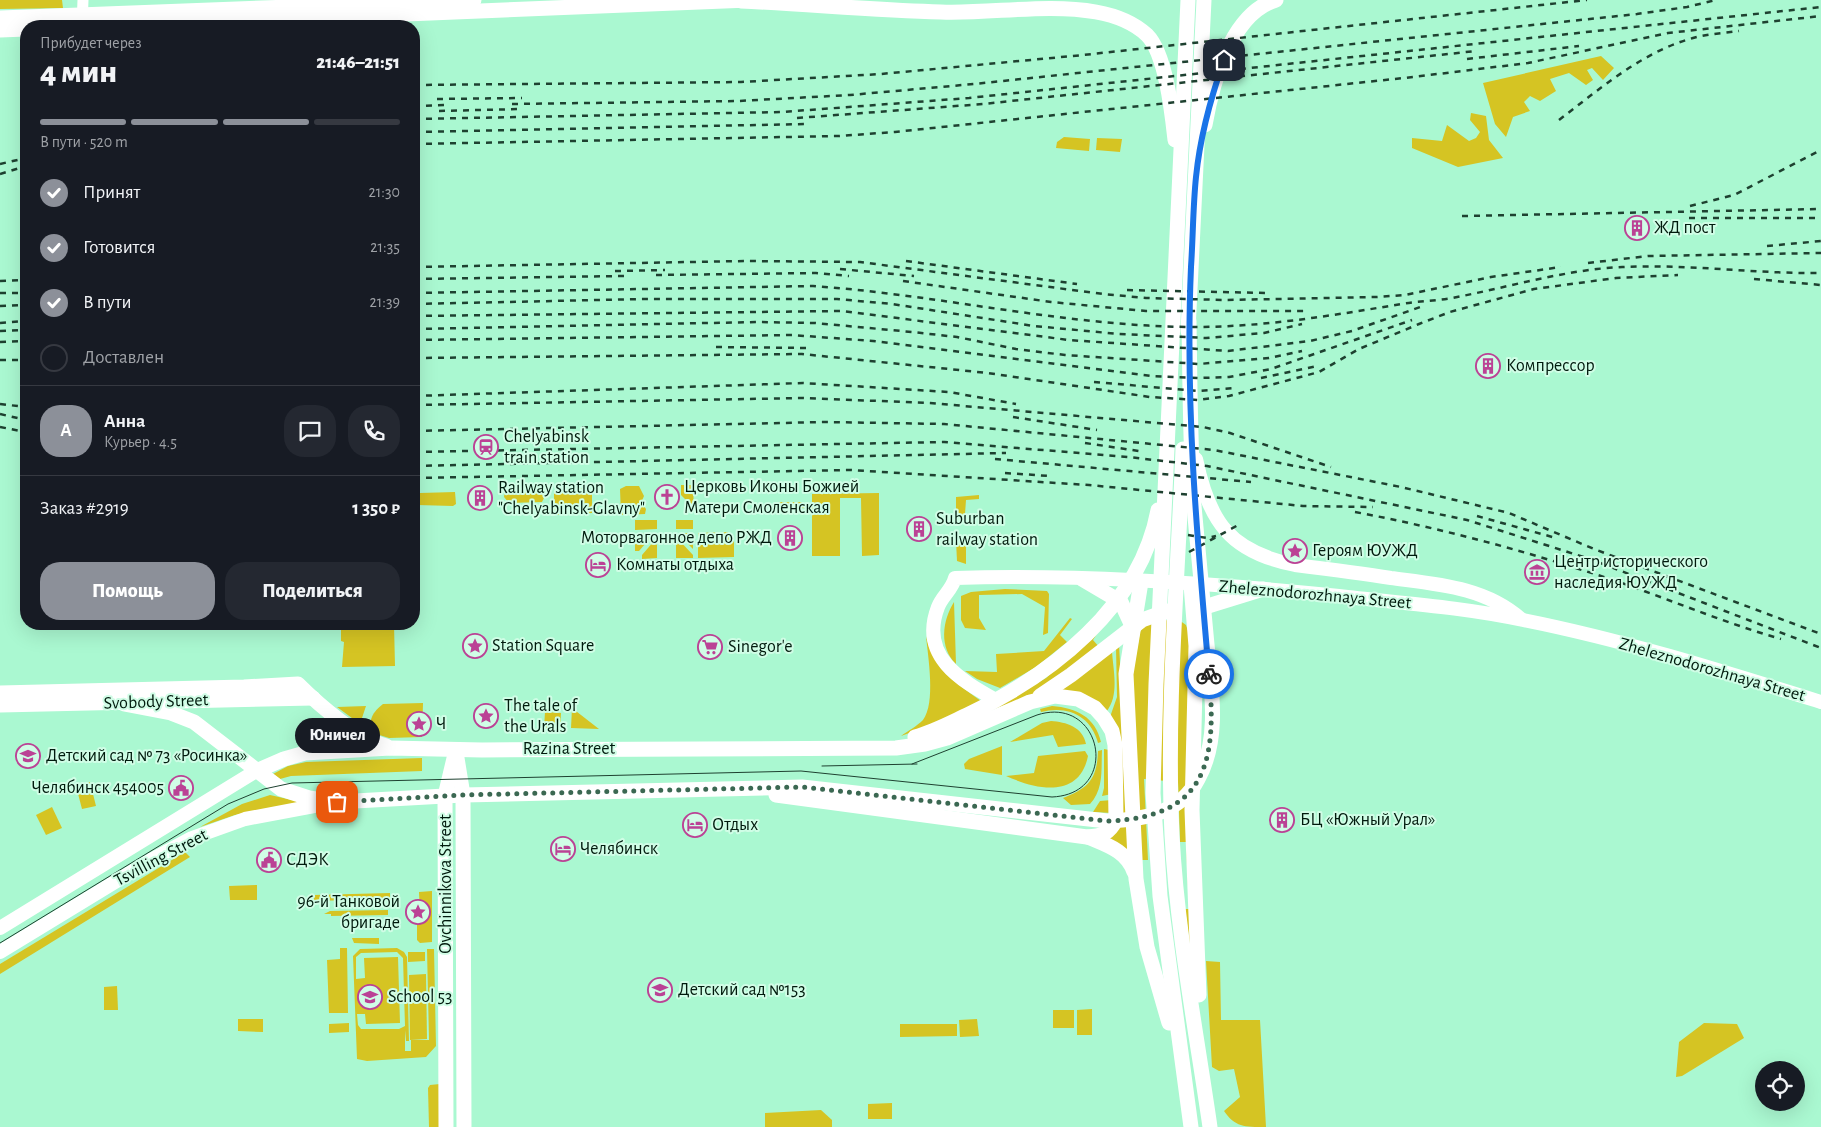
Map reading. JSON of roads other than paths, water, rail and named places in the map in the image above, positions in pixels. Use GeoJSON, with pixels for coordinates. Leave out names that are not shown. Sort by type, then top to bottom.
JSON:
{"type":"FeatureCollection","features":[{"type":"Feature","properties":{"kind":"main road"},"geometry":{"type":"LineString","coordinates":[[0,18],[474,0]]}},
{"type":"Feature","properties":{"kind":"main road"},"geometry":{"type":"LineString","coordinates":[[260,20],[749,0]]}},
{"type":"Feature","properties":{"kind":"main road"},"geometry":{"type":"LineString","coordinates":[[1188,0],[1156,684],[1154,793],[1155,836],[1164,937],[1191,1127]]}},
{"type":"Feature","properties":{"kind":"main road"},"geometry":{"type":"LineString","coordinates":[[1204,0],[1172,684],[1170,780],[1175,884],[1210,1127]]}},
{"type":"Feature","properties":{"kind":"main road"},"geometry":{"type":"LineString","coordinates":[[1196,176],[1206,115],[1232,41],[1251,14],[1264,5],[1276,0]]}},
{"type":"Feature","properties":{"kind":"main road"},"geometry":{"type":"LineString","coordinates":[[737,1],[942,12],[1085,11],[1113,16],[1138,28],[1152,41],[1161,64],[1174,135],[1179,186]]}},
{"type":"Feature","properties":{"kind":"main road"},"geometry":{"type":"LineString","coordinates":[[0,30],[20,29]]}},
{"type":"Feature","properties":{"kind":"main road"},"geometry":{"type":"LineString","coordinates":[[124,704],[171,713],[194,722],[210,732],[280,789],[292,794],[337,802],[463,795],[740,790],[802,787],[1107,821],[1145,817],[1163,812],[1182,800],[1198,780],[1206,762],[1210,743],[1212,714],[1190,434],[1189,321]]}},
{"type":"Feature","properties":{"kind":"main road"},"geometry":{"type":"LineString","coordinates":[[886,747],[932,731],[996,700],[1049,667],[1094,626],[1127,586],[1156,521],[1170,392]]}},
{"type":"Feature","properties":{"kind":"main road"},"geometry":{"type":"LineString","coordinates":[[1190,434],[1202,487],[1212,513],[1225,531],[1242,546],[1263,557],[1295,565],[1446,585],[1478,593],[1500,603],[1522,619]]}},
{"type":"Feature","properties":{"kind":"main road","name":"Zheleznodorozhnaya Street"},"geometry":{"type":"LineString","coordinates":[[996,700],[953,672],[943,663],[937,649],[933,632],[934,618],[938,604],[952,588],[955,578],[1082,579],[1191,584],[1263,589],[1447,608],[1522,619],[1664,653],[1821,702]]}},
{"type":"Feature","properties":{"kind":"main road"},"geometry":{"type":"LineString","coordinates":[[1082,579],[1121,602],[1133,628]]}},
{"type":"Feature","properties":{"kind":"main road"},"geometry":{"type":"LineString","coordinates":[[1136,879],[1126,674],[1141,582]]}},
{"type":"Feature","properties":{"kind":"main road"},"geometry":{"type":"LineString","coordinates":[[1191,584],[1196,646],[1192,810],[1199,967],[1199,1054]]}},
{"type":"Feature","properties":{"kind":"main road"},"geometry":{"type":"LineString","coordinates":[[1030,702],[1072,675],[1151,615],[1171,611],[1193,611],[1263,589]]}},
{"type":"Feature","properties":{"kind":"main road","name":"Svobody Street"},"geometry":{"type":"LineString","coordinates":[[0,693],[235,688],[298,684],[313,698]]}},
{"type":"Feature","properties":{"kind":"main road"},"geometry":{"type":"LineString","coordinates":[[1030,702],[1055,696],[1078,699],[1095,708],[1112,731],[1115,745],[1116,820],[1105,834],[1087,837]]}},
{"type":"Feature","properties":{"kind":"main road"},"geometry":{"type":"LineString","coordinates":[[313,698],[372,742],[390,748]]}},
{"type":"Feature","properties":{"kind":"main road","name":"Svobody Street"},"geometry":{"type":"LineString","coordinates":[[0,705],[124,704],[313,698]]}},
{"type":"Feature","properties":{"kind":"main road","name":"Razina Street"},"geometry":{"type":"LineString","coordinates":[[256,771],[284,759],[305,753],[390,748],[456,750],[908,747],[947,738],[1030,702]]}},
{"type":"Feature","properties":{"kind":"main road","name":"Ovchinnikova Street"},"geometry":{"type":"LineString","coordinates":[[456,750],[463,795],[464,1127]]}},
{"type":"Feature","properties":{"kind":"main road","name":"Ovchinnikova Street"},"geometry":{"type":"LineString","coordinates":[[446,1127],[446,796],[456,750]]}},
{"type":"Feature","properties":{"kind":"main road","name":"Tsvilling Street"},"geometry":{"type":"LineString","coordinates":[[0,928],[256,771]]}},
{"type":"Feature","properties":{"kind":"main road"},"geometry":{"type":"LineString","coordinates":[[740,790],[1087,837],[1109,846],[1124,856],[1132,866],[1153,968],[1182,1062]]}},
{"type":"Feature","properties":{"kind":"main road","name":"Tsvilling Street"},"geometry":{"type":"LineString","coordinates":[[0,952],[150,860],[192,838],[252,817],[337,802]]}},
{"type":"Feature","properties":{"kind":"street"},"geometry":{"type":"LineString","coordinates":[[268,0],[300,6]]}},
{"type":"Feature","properties":{"kind":"tram line"},"geometry":{"type":"LineString","coordinates":[[0,943],[228,804],[264,789],[292,783],[801,771],[1052,797],[1074,792],[1088,780],[1095,764],[1095,747],[1089,731],[1077,719],[1059,712],[1037,715],[912,764]]}},
{"type":"Feature","properties":{"kind":"tram line"},"geometry":{"type":"LineString","coordinates":[[822,766],[917,764]]}},
{"type":"Feature","properties":{"kind":"railway"},"geometry":{"type":"LineString","coordinates":[[420,85],[741,82],[881,74],[1083,55],[1587,0]]}},
{"type":"Feature","properties":{"kind":"railway"},"geometry":{"type":"LineString","coordinates":[[512,104],[738,101],[850,95],[974,84],[1637,14],[1687,7],[1716,0]]}},
{"type":"Feature","properties":{"kind":"railway"},"geometry":{"type":"LineString","coordinates":[[420,119],[782,112],[969,98],[1821,7]]}},
{"type":"Feature","properties":{"kind":"railway"},"geometry":{"type":"LineString","coordinates":[[420,144],[839,136],[895,132],[1528,63],[1668,33],[1821,16]]}},
{"type":"Feature","properties":{"kind":"railway"},"geometry":{"type":"LineString","coordinates":[[1559,120],[1623,72],[1656,52],[1693,38],[1739,31]]}},
{"type":"Feature","properties":{"kind":"railway"},"geometry":{"type":"LineString","coordinates":[[1467,59],[1579,46]]}},
{"type":"Feature","properties":{"kind":"railway"},"geometry":{"type":"LineString","coordinates":[[797,118],[983,104],[1476,51]]}},
{"type":"Feature","properties":{"kind":"railway"},"geometry":{"type":"LineString","coordinates":[[437,99],[522,98]]}},
{"type":"Feature","properties":{"kind":"railway"},"geometry":{"type":"LineString","coordinates":[[420,106],[447,105]]}},
{"type":"Feature","properties":{"kind":"railway"},"geometry":{"type":"LineString","coordinates":[[439,111],[521,109]]}},
{"type":"Feature","properties":{"kind":"railway"},"geometry":{"type":"LineString","coordinates":[[420,132],[805,124]]}},
{"type":"Feature","properties":{"kind":"railway"},"geometry":{"type":"LineString","coordinates":[[1690,206],[1734,195],[1821,150]]}},
{"type":"Feature","properties":{"kind":"railway"},"geometry":{"type":"LineString","coordinates":[[0,164],[20,159]]}},
{"type":"Feature","properties":{"kind":"railway"},"geometry":{"type":"LineString","coordinates":[[0,174],[20,168]]}},
{"type":"Feature","properties":{"kind":"railway"},"geometry":{"type":"LineString","coordinates":[[1462,216],[1821,209]]}},
{"type":"Feature","properties":{"kind":"railway"},"geometry":{"type":"LineString","coordinates":[[1689,218],[1821,218]]}},
{"type":"Feature","properties":{"kind":"railway"},"geometry":{"type":"LineString","coordinates":[[1767,246],[1821,241]]}},
{"type":"Feature","properties":{"kind":"railway"},"geometry":{"type":"LineString","coordinates":[[1588,263],[1648,256],[1821,253]]}},
{"type":"Feature","properties":{"kind":"railway"},"geometry":{"type":"LineString","coordinates":[[420,267],[746,261],[860,262],[1103,294],[1146,298],[1226,300],[1405,295],[1491,277],[1561,267]]}},
{"type":"Feature","properties":{"kind":"railway"},"geometry":{"type":"LineString","coordinates":[[906,261],[1077,284]]}},
{"type":"Feature","properties":{"kind":"railway"},"geometry":{"type":"LineString","coordinates":[[420,293],[813,286],[910,296],[1056,317],[1154,326],[1203,327],[1278,322],[1446,299],[1597,269],[1653,266],[1821,273]]}},
{"type":"Feature","properties":{"kind":"railway"},"geometry":{"type":"LineString","coordinates":[[840,269],[914,276]]}},
{"type":"Feature","properties":{"kind":"railway"},"geometry":{"type":"LineString","coordinates":[[615,271],[665,270]]}},
{"type":"Feature","properties":{"kind":"railway"},"geometry":{"type":"LineString","coordinates":[[656,275],[816,273],[849,276]]}},
{"type":"Feature","properties":{"kind":"railway"},"geometry":{"type":"LineString","coordinates":[[420,358],[802,354],[988,373],[1150,397],[1198,400],[1229,396],[1319,372],[1359,349],[1450,312],[1534,289],[1616,278],[1678,275]]}},
{"type":"Feature","properties":{"kind":"railway"},"geometry":{"type":"LineString","coordinates":[[420,279],[624,276]]}},
{"type":"Feature","properties":{"kind":"railway"},"geometry":{"type":"LineString","coordinates":[[1754,279],[1821,285]]}},
{"type":"Feature","properties":{"kind":"railway"},"geometry":{"type":"LineString","coordinates":[[0,281],[20,280]]}},
{"type":"Feature","properties":{"kind":"railway"},"geometry":{"type":"LineString","coordinates":[[903,281],[1051,302],[1146,311],[1304,311]]}},
{"type":"Feature","properties":{"kind":"railway"},"geometry":{"type":"LineString","coordinates":[[1127,290],[1267,293]]}},
{"type":"Feature","properties":{"kind":"railway"},"geometry":{"type":"LineString","coordinates":[[0,293],[20,293]]}},
{"type":"Feature","properties":{"kind":"railway"},"geometry":{"type":"LineString","coordinates":[[420,304],[644,299],[837,299],[892,304],[1034,326],[1119,334],[1206,338],[1264,333],[1302,324]]}},
{"type":"Feature","properties":{"kind":"railway"},"geometry":{"type":"LineString","coordinates":[[0,306],[20,305]]}},
{"type":"Feature","properties":{"kind":"railway"},"geometry":{"type":"LineString","coordinates":[[420,316],[842,311],[1069,340],[1228,351],[1310,341],[1352,331],[1423,306]]}},
{"type":"Feature","properties":{"kind":"railway"},"geometry":{"type":"LineString","coordinates":[[420,340],[792,335],[873,341],[1152,376],[1199,378],[1229,377],[1271,369],[1412,320]]}},
{"type":"Feature","properties":{"kind":"railway"},"geometry":{"type":"LineString","coordinates":[[0,323],[20,321]]}},
{"type":"Feature","properties":{"kind":"railway"},"geometry":{"type":"LineString","coordinates":[[420,329],[757,322],[815,323],[957,337],[1016,349],[1065,355],[1199,364],[1269,358],[1302,351]]}},
{"type":"Feature","properties":{"kind":"railway"},"geometry":{"type":"LineString","coordinates":[[0,331],[20,330]]}},
{"type":"Feature","properties":{"kind":"railway"},"geometry":{"type":"LineString","coordinates":[[0,342],[20,341]]}},
{"type":"Feature","properties":{"kind":"railway"},"geometry":{"type":"LineString","coordinates":[[716,347],[809,348]]}},
{"type":"Feature","properties":{"kind":"railway"},"geometry":{"type":"LineString","coordinates":[[0,360],[20,360]]}},
{"type":"Feature","properties":{"kind":"railway"},"geometry":{"type":"LineString","coordinates":[[1261,378],[1317,366]]}},
{"type":"Feature","properties":{"kind":"railway"},"geometry":{"type":"LineString","coordinates":[[1094,382],[1198,391],[1236,388]]}},
{"type":"Feature","properties":{"kind":"railway"},"geometry":{"type":"LineString","coordinates":[[420,396],[803,383],[949,392],[1016,404]]}},
{"type":"Feature","properties":{"kind":"railway"},"geometry":{"type":"LineString","coordinates":[[420,405],[803,398],[930,403],[1203,427],[1230,433],[1331,467]]}},
{"type":"Feature","properties":{"kind":"railway"},"geometry":{"type":"LineString","coordinates":[[0,404],[20,406]]}},
{"type":"Feature","properties":{"kind":"railway"},"geometry":{"type":"LineString","coordinates":[[0,414],[20,419]]}},
{"type":"Feature","properties":{"kind":"railway"},"geometry":{"type":"LineString","coordinates":[[1013,417],[1097,430]]}},
{"type":"Feature","properties":{"kind":"railway"},"geometry":{"type":"LineString","coordinates":[[420,431],[826,422],[944,424],[1214,450],[1401,487],[1509,513],[1594,549],[1821,634]]}},
{"type":"Feature","properties":{"kind":"railway"},"geometry":{"type":"LineString","coordinates":[[0,427],[20,431]]}},
{"type":"Feature","properties":{"kind":"railway"},"geometry":{"type":"LineString","coordinates":[[420,452],[944,442],[1128,457],[1207,466],[1467,520],[1590,559],[1821,648]]}},
{"type":"Feature","properties":{"kind":"railway"},"geometry":{"type":"LineString","coordinates":[[1085,443],[1139,451]]}},
{"type":"Feature","properties":{"kind":"railway"},"geometry":{"type":"LineString","coordinates":[[420,466],[1006,453]]}},
{"type":"Feature","properties":{"kind":"railway"},"geometry":{"type":"LineString","coordinates":[[995,459],[1251,482]]}},
{"type":"Feature","properties":{"kind":"railway"},"geometry":{"type":"LineString","coordinates":[[420,478],[851,470],[1089,485],[1303,506],[1373,507]]}},
{"type":"Feature","properties":{"kind":"railway"},"geometry":{"type":"LineString","coordinates":[[1005,473],[1050,476]]}},
{"type":"Feature","properties":{"kind":"railway"},"geometry":{"type":"LineString","coordinates":[[1355,512],[1487,542],[1551,560],[1781,639]]}},
{"type":"Feature","properties":{"kind":"railway"},"geometry":{"type":"LineString","coordinates":[[1477,516],[1556,538]]}},
{"type":"Feature","properties":{"kind":"railway"},"geometry":{"type":"LineString","coordinates":[[1189,552],[1240,524]]}},
{"type":"Feature","properties":{"kind":"railway"},"geometry":{"type":"LineString","coordinates":[[1188,535],[1207,538],[1216,536]]}},
{"type":"Feature","properties":{"kind":"place","name":"ЖД пост"},"geometry":{"type":"Point","coordinates":[1637,228]}},
{"type":"Feature","properties":{"kind":"place","name":"Компрессор"},"geometry":{"type":"Point","coordinates":[1488,366]}},
{"type":"Feature","properties":{"kind":"place","name":"Chelyabinsk train station"},"geometry":{"type":"Point","coordinates":[486,447]}},
{"type":"Feature","properties":{"kind":"place","name":"Церковь Иконы Божией Матери Смоленская"},"geometry":{"type":"Point","coordinates":[667,497]}},
{"type":"Feature","properties":{"kind":"place","name":"Railway station \"Chelyabinsk-Glavny\""},"geometry":{"type":"Point","coordinates":[480,498]}},
{"type":"Feature","properties":{"kind":"place","name":"Suburban railway station"},"geometry":{"type":"Point","coordinates":[919,529]}},
{"type":"Feature","properties":{"kind":"place","name":"Моторвагонное депо РЖД"},"geometry":{"type":"Point","coordinates":[790,538]}},
{"type":"Feature","properties":{"kind":"place","name":"Героям ЮУЖД"},"geometry":{"type":"Point","coordinates":[1295,551]}},
{"type":"Feature","properties":{"kind":"place","name":"Комнаты отдыха"},"geometry":{"type":"Point","coordinates":[598,565]}},
{"type":"Feature","properties":{"kind":"place","name":"Центр исторического наследия ЮУЖД"},"geometry":{"type":"Point","coordinates":[1537,572]}},
{"type":"Feature","properties":{"kind":"place","name":"Station Square"},"geometry":{"type":"Point","coordinates":[475,646]}},
{"type":"Feature","properties":{"kind":"place","name":"Sinegor'e"},"geometry":{"type":"Point","coordinates":[710,647]}},
{"type":"Feature","properties":{"kind":"place","name":"The tale of the Urals"},"geometry":{"type":"Point","coordinates":[486,716]}},
{"type":"Feature","properties":{"kind":"place","name":"Ч"},"geometry":{"type":"Point","coordinates":[419,724]}},
{"type":"Feature","properties":{"kind":"place","name":"Детский сад № 73 «Росинка»"},"geometry":{"type":"Point","coordinates":[28,756]}},
{"type":"Feature","properties":{"kind":"place","name":"Челябинск 454005"},"geometry":{"type":"Point","coordinates":[181,788]}},
{"type":"Feature","properties":{"kind":"place","name":"Юничел"},"geometry":{"type":"Point","coordinates":[337,802]}},
{"type":"Feature","properties":{"kind":"place","name":"БЦ «Южный Урал»"},"geometry":{"type":"Point","coordinates":[1282,820]}},
{"type":"Feature","properties":{"kind":"place","name":"Отдых"},"geometry":{"type":"Point","coordinates":[695,825]}},
{"type":"Feature","properties":{"kind":"place","name":"Челябинск"},"geometry":{"type":"Point","coordinates":[563,849]}},
{"type":"Feature","properties":{"kind":"place","name":"СДЭК"},"geometry":{"type":"Point","coordinates":[269,860]}},
{"type":"Feature","properties":{"kind":"place","name":"96-й Танковой бригаде"},"geometry":{"type":"Point","coordinates":[418,912]}},
{"type":"Feature","properties":{"kind":"place","name":"Детский сад №153"},"geometry":{"type":"Point","coordinates":[660,990]}},
{"type":"Feature","properties":{"kind":"place","name":"School 53"},"geometry":{"type":"Point","coordinates":[370,997]}}]}
